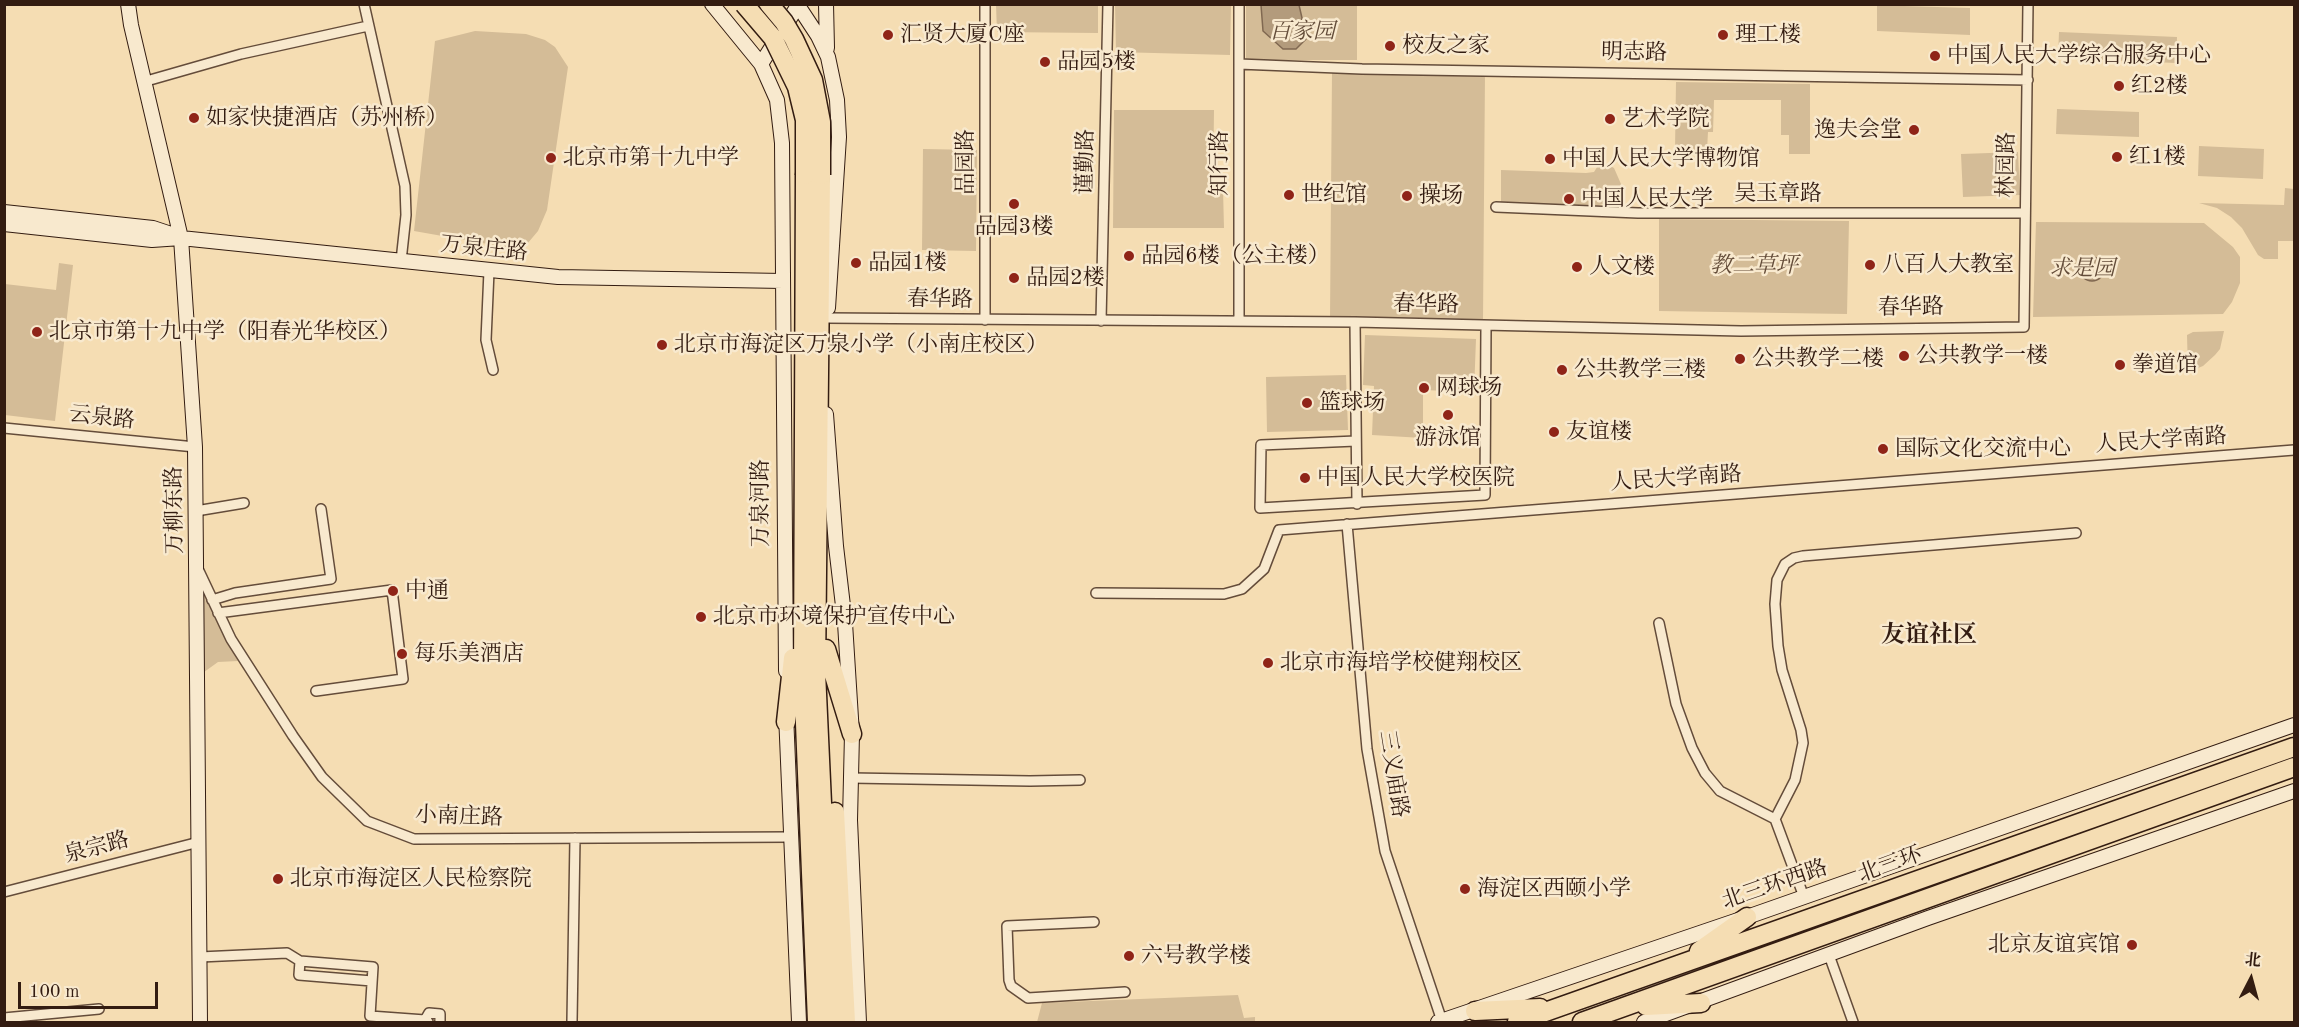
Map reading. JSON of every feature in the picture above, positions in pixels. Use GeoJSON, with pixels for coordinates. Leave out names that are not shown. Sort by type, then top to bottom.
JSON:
{"type":"FeatureCollection","features":[{"type":"Feature","properties":{"kind":"highway"},"geometry":{"type":"LineString","coordinates":[[744,4],[772,38],[797,87],[805,120],[813,175]]}},
{"type":"Feature","properties":{"kind":"highway"},"geometry":{"type":"LineString","coordinates":[[769,4],[794,39],[813,80],[821,122],[813,175],[810,572],[803,674],[817,1023]]}},
{"type":"Feature","properties":{"kind":"highway"},"geometry":{"type":"LineString","coordinates":[[810,572],[826,649],[852,734]]}},
{"type":"Feature","properties":{"kind":"highway"},"geometry":{"type":"LineString","coordinates":[[786,722],[810,572]]}},
{"type":"Feature","properties":{"kind":"highway"},"geometry":{"type":"LineString","coordinates":[[810,572],[832,1023]]}},
{"type":"Feature","properties":{"kind":"highway"},"geometry":{"type":"LineString","coordinates":[[826,649],[846,1023]]}},
{"type":"Feature","properties":{"kind":"highway","name":"北三环"},"geometry":{"type":"LineString","coordinates":[[1517,1023],[2286,750]]}},
{"type":"Feature","properties":{"kind":"highway","name":"北三环"},"geometry":{"type":"LineString","coordinates":[[1582,1023],[2291,769]]}},
{"type":"Feature","properties":{"kind":"highway"},"geometry":{"type":"LineString","coordinates":[[1680,965],[1747,917]]}},
{"type":"Feature","properties":{"kind":"highway"},"geometry":{"type":"LineString","coordinates":[[1626,1007],[1701,1003]]}},
{"type":"Feature","properties":{"kind":"highway"},"geometry":{"type":"LineString","coordinates":[[1475,1011],[1563,1007]]}},
{"type":"Feature","properties":{"kind":"street","name":"万柳东路"},"geometry":{"type":"LineString","coordinates":[[128,4],[130,26],[181,238],[195,447],[200,1023]]}},
{"type":"Feature","properties":{"kind":"street"},"geometry":{"type":"LineString","coordinates":[[364,4],[405,186],[406,215],[401,261]]}},
{"type":"Feature","properties":{"kind":"street"},"geometry":{"type":"LineString","coordinates":[[826,4],[828,57]]}},
{"type":"Feature","properties":{"kind":"street","name":"品园路"},"geometry":{"type":"LineString","coordinates":[[985,320],[986,4]]}},
{"type":"Feature","properties":{"kind":"street","name":"谨勤路"},"geometry":{"type":"LineString","coordinates":[[1101,321],[1108,4]]}},
{"type":"Feature","properties":{"kind":"street","name":"知行路"},"geometry":{"type":"LineString","coordinates":[[1239,4],[1239,321]]}},
{"type":"Feature","properties":{"kind":"street","name":"林园路"},"geometry":{"type":"LineString","coordinates":[[2024,327],[2028,4]]}},
{"type":"Feature","properties":{"kind":"street"},"geometry":{"type":"LineString","coordinates":[[761,64],[798,5],[818,36],[828,57],[834,81],[839,137],[827,318],[826,417],[836,546],[845,623],[852,734],[850,820],[859,1023]]}},
{"type":"Feature","properties":{"kind":"street","name":"万泉河路"},"geometry":{"type":"LineString","coordinates":[[718,6],[761,64],[777,100],[782,143],[786,722],[798,1023]]}},
{"type":"Feature","properties":{"kind":"street"},"geometry":{"type":"LineString","coordinates":[[144,82],[241,54],[368,26]]}},
{"type":"Feature","properties":{"kind":"street"},"geometry":{"type":"LineString","coordinates":[[761,64],[828,57]]}},
{"type":"Feature","properties":{"kind":"street","name":"明志路"},"geometry":{"type":"LineString","coordinates":[[1239,64],[1362,69],[1506,69],[2028,80]]}},
{"type":"Feature","properties":{"kind":"street"},"geometry":{"type":"LineString","coordinates":[[777,100],[834,81]]}},
{"type":"Feature","properties":{"kind":"street","name":"吴玉章路"},"geometry":{"type":"LineString","coordinates":[[1496,207],[1638,213],[2025,213]]}},
{"type":"Feature","properties":{"kind":"street","name":"万泉庄路"},"geometry":{"type":"LineString","coordinates":[[4,212],[153,228],[181,238]]}},
{"type":"Feature","properties":{"kind":"street","name":"万泉庄路"},"geometry":{"type":"LineString","coordinates":[[4,224],[152,240],[181,238],[558,277],[783,281]]}},
{"type":"Feature","properties":{"kind":"street"},"geometry":{"type":"LineString","coordinates":[[489,271],[486,340],[493,370]]}},
{"type":"Feature","properties":{"kind":"street","name":"春华路"},"geometry":{"type":"LineString","coordinates":[[827,318],[1355,322],[1741,331],[2024,327]]}},
{"type":"Feature","properties":{"kind":"street"},"geometry":{"type":"LineString","coordinates":[[1355,322],[1357,504]]}},
{"type":"Feature","properties":{"kind":"street"},"geometry":{"type":"LineString","coordinates":[[1356,441],[1261,446],[1260,508],[1485,495],[1486,326]]}},
{"type":"Feature","properties":{"kind":"street","name":"云泉路"},"geometry":{"type":"LineString","coordinates":[[4,428],[195,447]]}},
{"type":"Feature","properties":{"kind":"street","name":"人民大学南路"},"geometry":{"type":"LineString","coordinates":[[1096,593],[1224,594],[1242,589],[1264,569],[1279,530],[2295,450]]}},
{"type":"Feature","properties":{"kind":"street"},"geometry":{"type":"LineString","coordinates":[[196,511],[244,503]]}},
{"type":"Feature","properties":{"kind":"street"},"geometry":{"type":"LineString","coordinates":[[212,600],[235,593],[331,579],[321,509]]}},
{"type":"Feature","properties":{"kind":"street","name":"三义庙路"},"geometry":{"type":"LineString","coordinates":[[1347,524],[1367,749],[1385,851],[1440,1022]]}},
{"type":"Feature","properties":{"kind":"street"},"geometry":{"type":"LineString","coordinates":[[1775,819],[1795,780],[1803,742],[1782,670],[1778,646],[1775,604],[1777,580],[1785,564],[1794,558],[1803,556],[2076,533]]}},
{"type":"Feature","properties":{"kind":"street","name":"小南庄路"},"geometry":{"type":"LineString","coordinates":[[196,566],[231,639],[322,777],[367,821],[414,838],[790,837]]}},
{"type":"Feature","properties":{"kind":"street"},"geometry":{"type":"LineString","coordinates":[[218,613],[392,590],[403,679],[316,691]]}},
{"type":"Feature","properties":{"kind":"street"},"geometry":{"type":"LineString","coordinates":[[1659,623],[1676,704],[1692,748],[1705,773],[1720,791],[1775,819],[1804,897]]}},
{"type":"Feature","properties":{"kind":"street","name":"北三环西路"},"geometry":{"type":"LineString","coordinates":[[1440,1022],[1747,917],[2295,724]]}},
{"type":"Feature","properties":{"kind":"street"},"geometry":{"type":"LineString","coordinates":[[851,778],[1080,780]]}},
{"type":"Feature","properties":{"kind":"street"},"geometry":{"type":"LineString","coordinates":[[1644,1023],[1928,918],[2295,790]]}},
{"type":"Feature","properties":{"kind":"street"},"geometry":{"type":"LineString","coordinates":[[572,1021],[575,838]]}},
{"type":"Feature","properties":{"kind":"street","name":"泉宗路"},"geometry":{"type":"LineString","coordinates":[[4,892],[199,842]]}},
{"type":"Feature","properties":{"kind":"street"},"geometry":{"type":"LineString","coordinates":[[1094,922],[1007,926],[1011,986],[1028,998],[1125,992]]}},
{"type":"Feature","properties":{"kind":"street"},"geometry":{"type":"LineString","coordinates":[[200,957],[287,953],[300,961],[373,967],[370,1016],[426,1021],[429,1013],[440,1014],[440,1023]]}},
{"type":"Feature","properties":{"kind":"street"},"geometry":{"type":"LineString","coordinates":[[1830,955],[1853,1023]]}},
{"type":"Feature","properties":{"kind":"street"},"geometry":{"type":"LineString","coordinates":[[300,961],[299,975],[372,981]]}},
{"type":"Feature","properties":{"kind":"street"},"geometry":{"type":"LineString","coordinates":[[4,1018],[99,1009]]}},
{"type":"Feature","properties":{"kind":"green space"},"geometry":{"type":"Polygon","coordinates":[[[1903,4],[1904,6],[1970,8],[1970,35],[1877,31],[1877,5],[1903,4]]]}},
{"type":"Feature","properties":{"kind":"green space"},"geometry":{"type":"Polygon","coordinates":[[[996,5],[1098,5],[1098,33],[997,32],[996,5]]]}},
{"type":"Feature","properties":{"kind":"green space"},"geometry":{"type":"Polygon","coordinates":[[[1115,5],[1231,5],[1230,55],[1116,52],[1115,5]]]}},
{"type":"Feature","properties":{"kind":"green space","name":"百家园"},"geometry":{"type":"Polygon","coordinates":[[[1246,5],[1357,5],[1357,60],[1246,60],[1246,5]]]}},
{"type":"Feature","properties":{"kind":"green space"},"geometry":{"type":"Polygon","coordinates":[[[475,31],[526,34],[545,40],[555,47],[568,67],[547,210],[538,231],[522,250],[414,231],[435,41],[475,31]]]}},
{"type":"Feature","properties":{"kind":"green space"},"geometry":{"type":"Polygon","coordinates":[[[2059,32],[2177,37],[2176,63],[2058,58],[2059,32]]]}},
{"type":"Feature","properties":{"kind":"green space","name":"操场"},"geometry":{"type":"Polygon","coordinates":[[[1332,72],[1485,74],[1483,320],[1330,319],[1332,72]]]}},
{"type":"Feature","properties":{"kind":"green space"},"geometry":{"type":"Polygon","coordinates":[[[1676,82],[1810,84],[1810,154],[1789,154],[1789,135],[1781,135],[1781,100],[1714,100],[1713,132],[1708,132],[1707,150],[1675,150],[1676,82]]]}},
{"type":"Feature","properties":{"kind":"green space"},"geometry":{"type":"Polygon","coordinates":[[[2057,109],[2139,112],[2139,137],[2056,134],[2057,109]]]}},
{"type":"Feature","properties":{"kind":"green space"},"geometry":{"type":"Polygon","coordinates":[[[1114,110],[1214,110],[1213,189],[1223,189],[1224,228],[1113,228],[1114,110]]]}},
{"type":"Feature","properties":{"kind":"green space"},"geometry":{"type":"Polygon","coordinates":[[[2199,146],[2264,149],[2263,179],[2198,176],[2199,146]]]}},
{"type":"Feature","properties":{"kind":"green space"},"geometry":{"type":"Polygon","coordinates":[[[923,149],[977,150],[976,251],[922,250],[923,149]]]}},
{"type":"Feature","properties":{"kind":"green space"},"geometry":{"type":"Polygon","coordinates":[[[2018,152],[2020,195],[1963,197],[1961,154],[2018,152]]]}},
{"type":"Feature","properties":{"kind":"green space"},"geometry":{"type":"Polygon","coordinates":[[[1601,161],[1614,168],[1621,184],[1621,199],[1599,205],[1570,207],[1501,204],[1501,170],[1586,173],[1594,172],[1601,161]]]}},
{"type":"Feature","properties":{"kind":"green space"},"geometry":{"type":"Polygon","coordinates":[[[2285,188],[2294,189],[2294,241],[2278,241],[2278,259],[2264,259],[2258,255],[2242,228],[2231,217],[2217,208],[2199,203],[2284,205],[2285,188]]]}},
{"type":"Feature","properties":{"kind":"green space","name":"教二草坪"},"geometry":{"type":"Polygon","coordinates":[[[1659,219],[1849,221],[1847,314],[1659,311],[1659,219]]]}},
{"type":"Feature","properties":{"kind":"green space","name":"求是园"},"geometry":{"type":"Polygon","coordinates":[[[2036,222],[2204,223],[2233,247],[2240,257],[2240,283],[2232,302],[2223,314],[2033,317],[2036,222]]]}},
{"type":"Feature","properties":{"kind":"green space","name":"北京市第十九中学（阳春光华校区）"},"geometry":{"type":"Polygon","coordinates":[[[59,263],[73,265],[55,421],[5,415],[5,284],[56,290],[59,263]]]}},
{"type":"Feature","properties":{"kind":"green space"},"geometry":{"type":"Polygon","coordinates":[[[2224,331],[2220,349],[2215,355],[2203,366],[2188,372],[2187,335],[2193,332],[2224,331]]]}},
{"type":"Feature","properties":{"kind":"green space","name":"网球场"},"geometry":{"type":"Polygon","coordinates":[[[1365,335],[1476,339],[1474,392],[1423,390],[1423,438],[1372,435],[1374,386],[1363,385],[1365,335]]]}},
{"type":"Feature","properties":{"kind":"green space","name":"篮球场"},"geometry":{"type":"Polygon","coordinates":[[[1346,375],[1348,430],[1267,432],[1266,377],[1346,375]]]}},
{"type":"Feature","properties":{"kind":"green space"},"geometry":{"type":"Polygon","coordinates":[[[201,589],[238,661],[218,662],[200,675],[201,589]]]}},
{"type":"Feature","properties":{"kind":"green space"},"geometry":{"type":"Polygon","coordinates":[[[1238,995],[1244,1018],[1255,1017],[1255,1022],[1037,1022],[1042,1003],[1238,995]]]}},
{"type":"Feature","properties":{"kind":"shaded area"},"geometry":{"type":"Polygon","coordinates":[[[1261,5],[1299,5],[1302,18],[1299,30],[1306,39],[1296,49],[1283,49],[1263,31],[1261,5]]]}},
{"type":"Feature","properties":{"kind":"shaded area"},"geometry":{"type":"Polygon","coordinates":[[[2092,257],[2101,260],[2104,269],[2101,278],[2092,281],[2083,278],[2080,269],[2083,260],[2092,257]]]}},
{"type":"Feature","properties":{"kind":"place","name":"汇贤大厦C座"},"geometry":{"type":"Point","coordinates":[888,35]}},
{"type":"Feature","properties":{"kind":"place","name":"理工楼"},"geometry":{"type":"Point","coordinates":[1723,35]}},
{"type":"Feature","properties":{"kind":"place","name":"校友之家"},"geometry":{"type":"Point","coordinates":[1390,46]}},
{"type":"Feature","properties":{"kind":"place","name":"中国人民大学综合服务中心"},"geometry":{"type":"Point","coordinates":[1935,56]}},
{"type":"Feature","properties":{"kind":"place","name":"品园5楼"},"geometry":{"type":"Point","coordinates":[1045,62]}},
{"type":"Feature","properties":{"kind":"place","name":"红2楼"},"geometry":{"type":"Point","coordinates":[2119,86]}},
{"type":"Feature","properties":{"kind":"place","name":"如家快捷酒店（苏州桥）"},"geometry":{"type":"Point","coordinates":[194,118]}},
{"type":"Feature","properties":{"kind":"place","name":"艺术学院"},"geometry":{"type":"Point","coordinates":[1610,119]}},
{"type":"Feature","properties":{"kind":"place","name":"逸夫会堂"},"geometry":{"type":"Point","coordinates":[1914,130]}},
{"type":"Feature","properties":{"kind":"place","name":"红1楼"},"geometry":{"type":"Point","coordinates":[2117,157]}},
{"type":"Feature","properties":{"kind":"place","name":"北京市第十九中学"},"geometry":{"type":"Point","coordinates":[551,158]}},
{"type":"Feature","properties":{"kind":"place","name":"中国人民大学博物馆"},"geometry":{"type":"Point","coordinates":[1550,159]}},
{"type":"Feature","properties":{"kind":"place","name":"世纪馆"},"geometry":{"type":"Point","coordinates":[1289,195]}},
{"type":"Feature","properties":{"kind":"place","name":"操场"},"geometry":{"type":"Point","coordinates":[1407,196]}},
{"type":"Feature","properties":{"kind":"place","name":"中国人民大学"},"geometry":{"type":"Point","coordinates":[1569,199]}},
{"type":"Feature","properties":{"kind":"place","name":"品园3楼"},"geometry":{"type":"Point","coordinates":[1014,204]}},
{"type":"Feature","properties":{"kind":"place","name":"品园6楼（公主楼）"},"geometry":{"type":"Point","coordinates":[1129,256]}},
{"type":"Feature","properties":{"kind":"place","name":"品园1楼"},"geometry":{"type":"Point","coordinates":[856,263]}},
{"type":"Feature","properties":{"kind":"place","name":"八百人大教室"},"geometry":{"type":"Point","coordinates":[1870,265]}},
{"type":"Feature","properties":{"kind":"place","name":"人文楼"},"geometry":{"type":"Point","coordinates":[1577,267]}},
{"type":"Feature","properties":{"kind":"place","name":"品园2楼"},"geometry":{"type":"Point","coordinates":[1014,278]}},
{"type":"Feature","properties":{"kind":"place","name":"北京市第十九中学（阳春光华校区）"},"geometry":{"type":"Point","coordinates":[37,332]}},
{"type":"Feature","properties":{"kind":"place","name":"北京市海淀区万泉小学（小南庄校区）"},"geometry":{"type":"Point","coordinates":[662,345]}},
{"type":"Feature","properties":{"kind":"place","name":"公共教学一楼"},"geometry":{"type":"Point","coordinates":[1904,356]}},
{"type":"Feature","properties":{"kind":"place","name":"公共教学二楼"},"geometry":{"type":"Point","coordinates":[1740,359]}},
{"type":"Feature","properties":{"kind":"place","name":"拳道馆"},"geometry":{"type":"Point","coordinates":[2120,365]}},
{"type":"Feature","properties":{"kind":"place","name":"公共教学三楼"},"geometry":{"type":"Point","coordinates":[1562,370]}},
{"type":"Feature","properties":{"kind":"place","name":"网球场"},"geometry":{"type":"Point","coordinates":[1424,388]}},
{"type":"Feature","properties":{"kind":"place","name":"篮球场"},"geometry":{"type":"Point","coordinates":[1307,403]}},
{"type":"Feature","properties":{"kind":"place","name":"游泳馆"},"geometry":{"type":"Point","coordinates":[1448,415]}},
{"type":"Feature","properties":{"kind":"place","name":"友谊楼"},"geometry":{"type":"Point","coordinates":[1554,432]}},
{"type":"Feature","properties":{"kind":"place","name":"国际文化交流中心"},"geometry":{"type":"Point","coordinates":[1883,449]}},
{"type":"Feature","properties":{"kind":"place","name":"中国人民大学校医院"},"geometry":{"type":"Point","coordinates":[1305,478]}},
{"type":"Feature","properties":{"kind":"place","name":"中通"},"geometry":{"type":"Point","coordinates":[393,591]}},
{"type":"Feature","properties":{"kind":"place","name":"北京市环境保护宣传中心"},"geometry":{"type":"Point","coordinates":[701,617]}},
{"type":"Feature","properties":{"kind":"place","name":"每乐美酒店"},"geometry":{"type":"Point","coordinates":[402,654]}},
{"type":"Feature","properties":{"kind":"place","name":"北京市海培学校健翔校区"},"geometry":{"type":"Point","coordinates":[1268,663]}},
{"type":"Feature","properties":{"kind":"place","name":"北京市海淀区人民检察院"},"geometry":{"type":"Point","coordinates":[278,879]}},
{"type":"Feature","properties":{"kind":"place","name":"海淀区西颐小学"},"geometry":{"type":"Point","coordinates":[1465,889]}},
{"type":"Feature","properties":{"kind":"place","name":"北京友谊宾馆"},"geometry":{"type":"Point","coordinates":[2132,945]}},
{"type":"Feature","properties":{"kind":"place","name":"六号教学楼"},"geometry":{"type":"Point","coordinates":[1129,956]}},
{"type":"Feature","properties":{"kind":"district","name":"友谊社区"},"geometry":{"type":"Point","coordinates":[1929,636]}}]}
